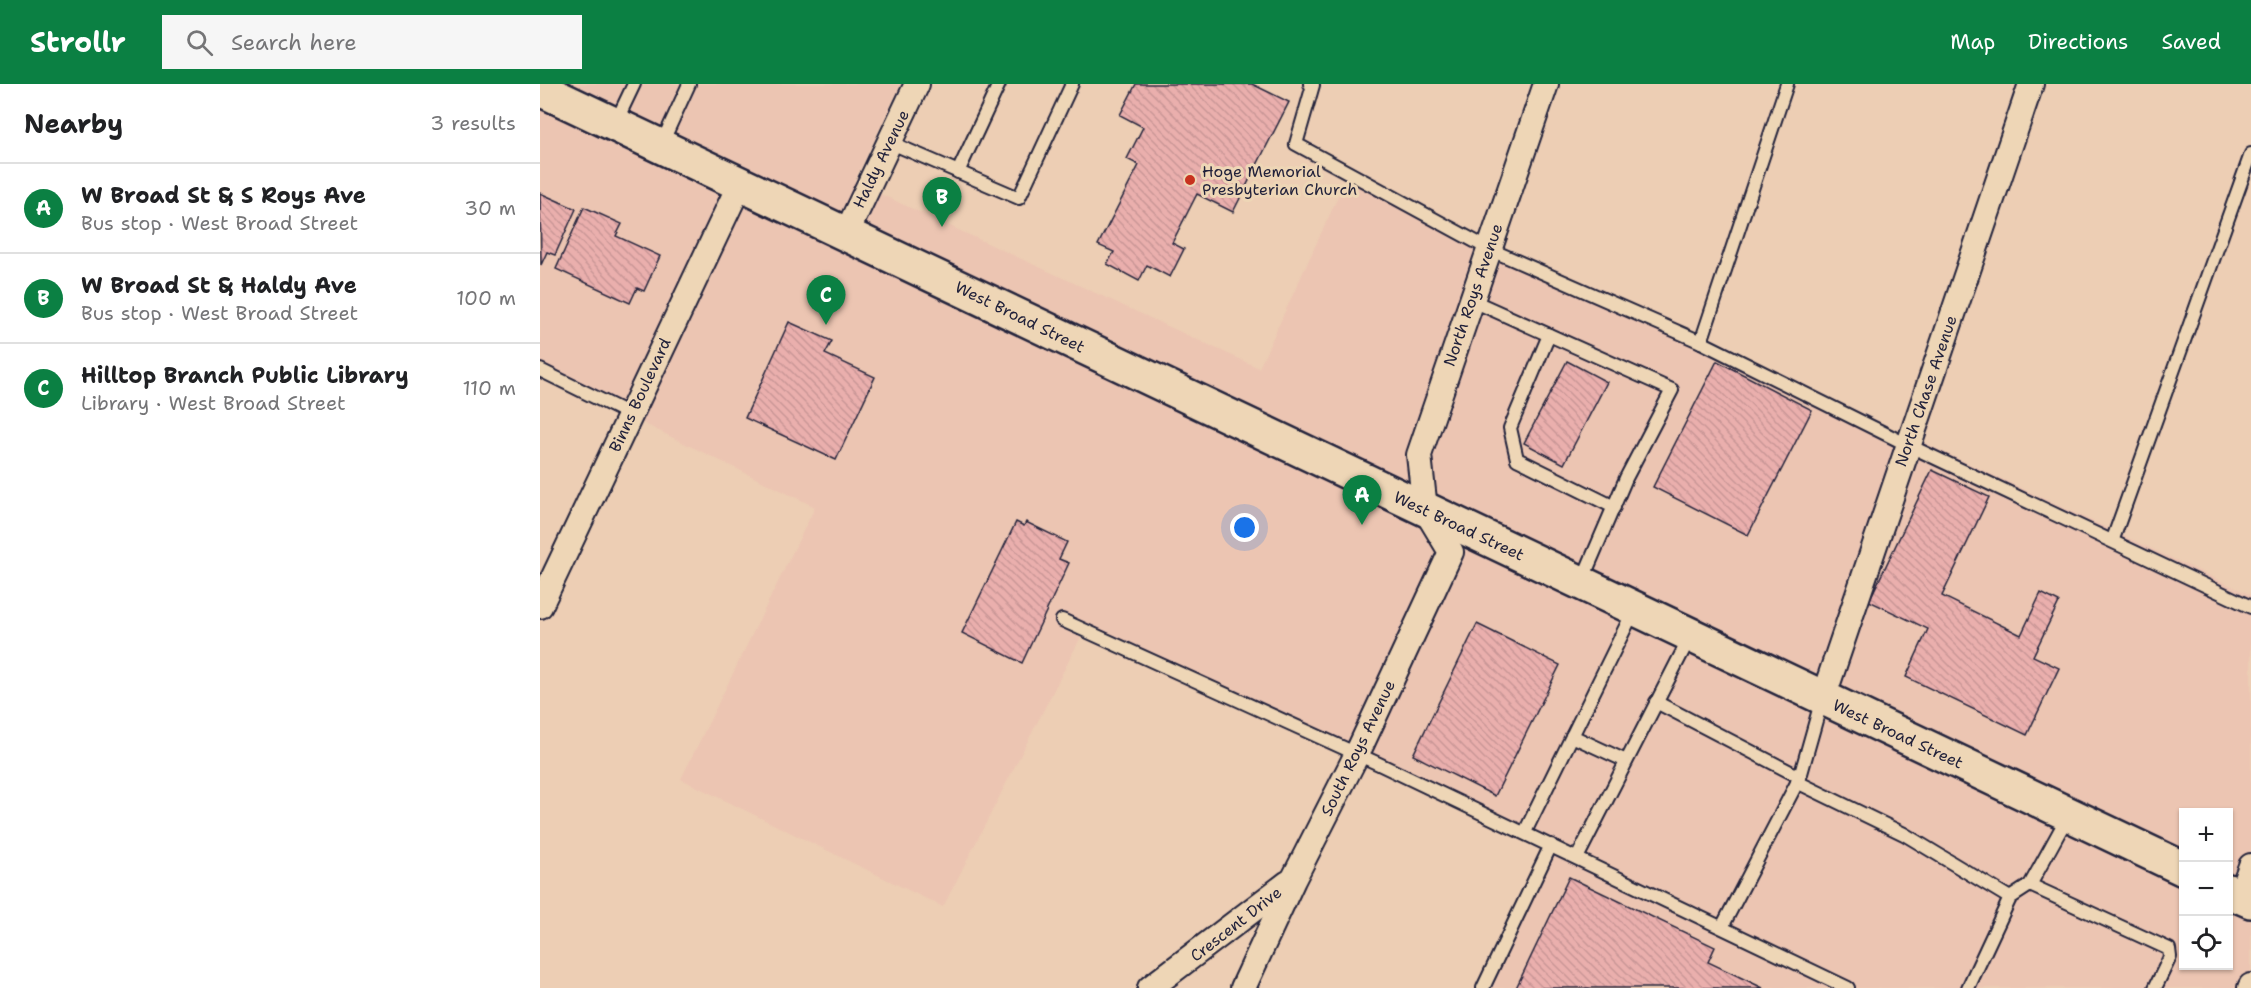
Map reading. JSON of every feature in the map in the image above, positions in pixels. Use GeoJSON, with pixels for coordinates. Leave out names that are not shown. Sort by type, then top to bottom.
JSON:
{"type":"FeatureCollection","features":[{"type":"Feature","properties":{"kind":"main road","name":"West Broad Street"},"geometry":{"type":"LineString","coordinates":[[540,89],[2179,867]]}},
{"type":"Feature","properties":{"kind":"street","name":"Haldy Avenue"},"geometry":{"type":"LineString","coordinates":[[846,234],[917,84]]}},
{"type":"Feature","properties":{"kind":"street","name":"North Roys Avenue"},"geometry":{"type":"LineString","coordinates":[[1425,509],[1419,455],[1546,84]]}},
{"type":"Feature","properties":{"kind":"street","name":"North Chase Avenue"},"geometry":{"type":"LineString","coordinates":[[1823,698],[2031,84]]}},
{"type":"Feature","properties":{"kind":"street","name":"Binns Boulevard"},"geometry":{"type":"LineString","coordinates":[[540,606],[740,184]]}},
{"type":"Feature","properties":{"kind":"street","name":"South Roys Avenue"},"geometry":{"type":"LineString","coordinates":[[1243,988],[1293,880],[1358,754],[1451,552],[1425,509]]}},
{"type":"Feature","properties":{"kind":"street"},"geometry":{"type":"LineString","coordinates":[[2240,896],[2251,866]]}},
{"type":"Feature","properties":{"kind":"street","name":"Crescent Drive"},"geometry":{"type":"LineString","coordinates":[[1150,988],[1293,880]]}},
{"type":"Feature","properties":{"kind":"lane"},"geometry":{"type":"LineString","coordinates":[[615,125],[634,84]]}},
{"type":"Feature","properties":{"kind":"lane"},"geometry":{"type":"LineString","coordinates":[[661,146],[689,84]]}},
{"type":"Feature","properties":{"kind":"lane"},"geometry":{"type":"LineString","coordinates":[[958,172],[999,84]]}},
{"type":"Feature","properties":{"kind":"lane"},"geometry":{"type":"LineString","coordinates":[[889,142],[1019,198],[1072,84]]}},
{"type":"Feature","properties":{"kind":"lane"},"geometry":{"type":"LineString","coordinates":[[1312,84],[1296,144],[1488,249],[1701,342],[1908,445],[2113,539],[2251,607]]}},
{"type":"Feature","properties":{"kind":"lane"},"geometry":{"type":"LineString","coordinates":[[1701,342],[1787,84]]}},
{"type":"Feature","properties":{"kind":"lane"},"geometry":{"type":"LineString","coordinates":[[2113,539],[2251,154]]}},
{"type":"Feature","properties":{"kind":"lane"},"geometry":{"type":"LineString","coordinates":[[1471,300],[1672,390],[1614,507],[1581,583]]}},
{"type":"Feature","properties":{"kind":"lane"},"geometry":{"type":"LineString","coordinates":[[1549,335],[1510,428],[1517,459],[1614,507]]}},
{"type":"Feature","properties":{"kind":"lane"},"geometry":{"type":"LineString","coordinates":[[540,370],[631,415]]}},
{"type":"Feature","properties":{"kind":"lane"},"geometry":{"type":"LineString","coordinates":[[1525,832],[1634,609]]}},
{"type":"Feature","properties":{"kind":"lane"},"geometry":{"type":"LineString","coordinates":[[1062,620],[1525,832],[1848,988]]}},
{"type":"Feature","properties":{"kind":"lane"},"geometry":{"type":"LineString","coordinates":[[1577,858],[1691,635]]}},
{"type":"Feature","properties":{"kind":"lane"},"geometry":{"type":"LineString","coordinates":[[1722,927],[1798,779],[1823,698]]}},
{"type":"Feature","properties":{"kind":"lane"},"geometry":{"type":"LineString","coordinates":[[1656,702],[1904,834],[2010,898]]}},
{"type":"Feature","properties":{"kind":"lane"},"geometry":{"type":"LineString","coordinates":[[1572,736],[1626,761]]}},
{"type":"Feature","properties":{"kind":"lane"},"geometry":{"type":"LineString","coordinates":[[1968,988],[2010,898],[2030,885],[2069,815]]}},
{"type":"Feature","properties":{"kind":"lane"},"geometry":{"type":"LineString","coordinates":[[1482,988],[1551,845]]}},
{"type":"Feature","properties":{"kind":"lane"},"geometry":{"type":"LineString","coordinates":[[2030,885],[2169,949],[2170,957],[2155,988]]}},
{"type":"Feature","properties":{"kind":"shaded area"},"geometry":{"type":"Polygon","coordinates":[[[540,84],[901,84],[854,182],[1259,368],[1348,175],[2251,595],[2251,988],[1481,988],[1549,852],[1085,629],[943,907],[681,779],[815,507],[540,373],[540,84]]]}},
{"type":"Feature","properties":{"kind":"building","name":"Hoge Memorial Presbyterian Church"},"geometry":{"type":"Polygon","coordinates":[[[1136,84],[1252,84],[1289,102],[1233,212],[1197,194],[1172,243],[1184,249],[1170,277],[1147,265],[1139,281],[1107,264],[1114,252],[1098,245],[1139,165],[1127,159],[1143,127],[1120,115],[1136,84]]]}},
{"type":"Feature","properties":{"kind":"building"},"geometry":{"type":"Polygon","coordinates":[[[540,193],[576,209],[555,255],[547,252],[541,265],[540,193]]]}},
{"type":"Feature","properties":{"kind":"building"},"geometry":{"type":"Polygon","coordinates":[[[584,207],[622,224],[616,236],[660,256],[644,291],[637,288],[630,303],[556,269],[584,207]]]}},
{"type":"Feature","properties":{"kind":"building"},"geometry":{"type":"Polygon","coordinates":[[[789,322],[832,341],[825,354],[875,377],[836,460],[745,418],[789,322]]]}},
{"type":"Feature","properties":{"kind":"building"},"geometry":{"type":"Polygon","coordinates":[[[1567,361],[1607,382],[1564,464],[1524,443],[1567,361]]]}},
{"type":"Feature","properties":{"kind":"building"},"geometry":{"type":"Polygon","coordinates":[[[1717,361],[1812,410],[1748,535],[1653,487],[1717,361]]]}},
{"type":"Feature","properties":{"kind":"building"},"geometry":{"type":"Polygon","coordinates":[[[1932,470],[1989,497],[1942,596],[2021,635],[2041,593],[2059,602],[2033,656],[2059,668],[2027,735],[1906,677],[1928,629],[1869,601],[1932,470]]]}},
{"type":"Feature","properties":{"kind":"building"},"geometry":{"type":"Polygon","coordinates":[[[1016,522],[1024,526],[1026,522],[1067,542],[1059,559],[1069,563],[1022,663],[962,633],[1016,522]]]}},
{"type":"Feature","properties":{"kind":"building"},"geometry":{"type":"Polygon","coordinates":[[[1477,624],[1560,665],[1495,796],[1413,755],[1477,624]]]}},
{"type":"Feature","properties":{"kind":"building"},"geometry":{"type":"Polygon","coordinates":[[[1569,877],[1715,947],[1708,962],[1763,988],[1516,988],[1569,877]]]}},
{"type":"Feature","properties":{"kind":"place","name":"Hoge Memorial Presbyterian Church"},"geometry":{"type":"Point","coordinates":[1190,180]}},
{"type":"Feature","properties":{"kind":"place","name":"W Broad St & Haldy Ave"},"geometry":{"type":"Point","coordinates":[942,227]}},
{"type":"Feature","properties":{"kind":"place","name":"Hilltop Branch Public Library"},"geometry":{"type":"Point","coordinates":[826,325]}},
{"type":"Feature","properties":{"kind":"place","name":"W Broad St & S Roys Ave"},"geometry":{"type":"Point","coordinates":[1362,525]}}]}
